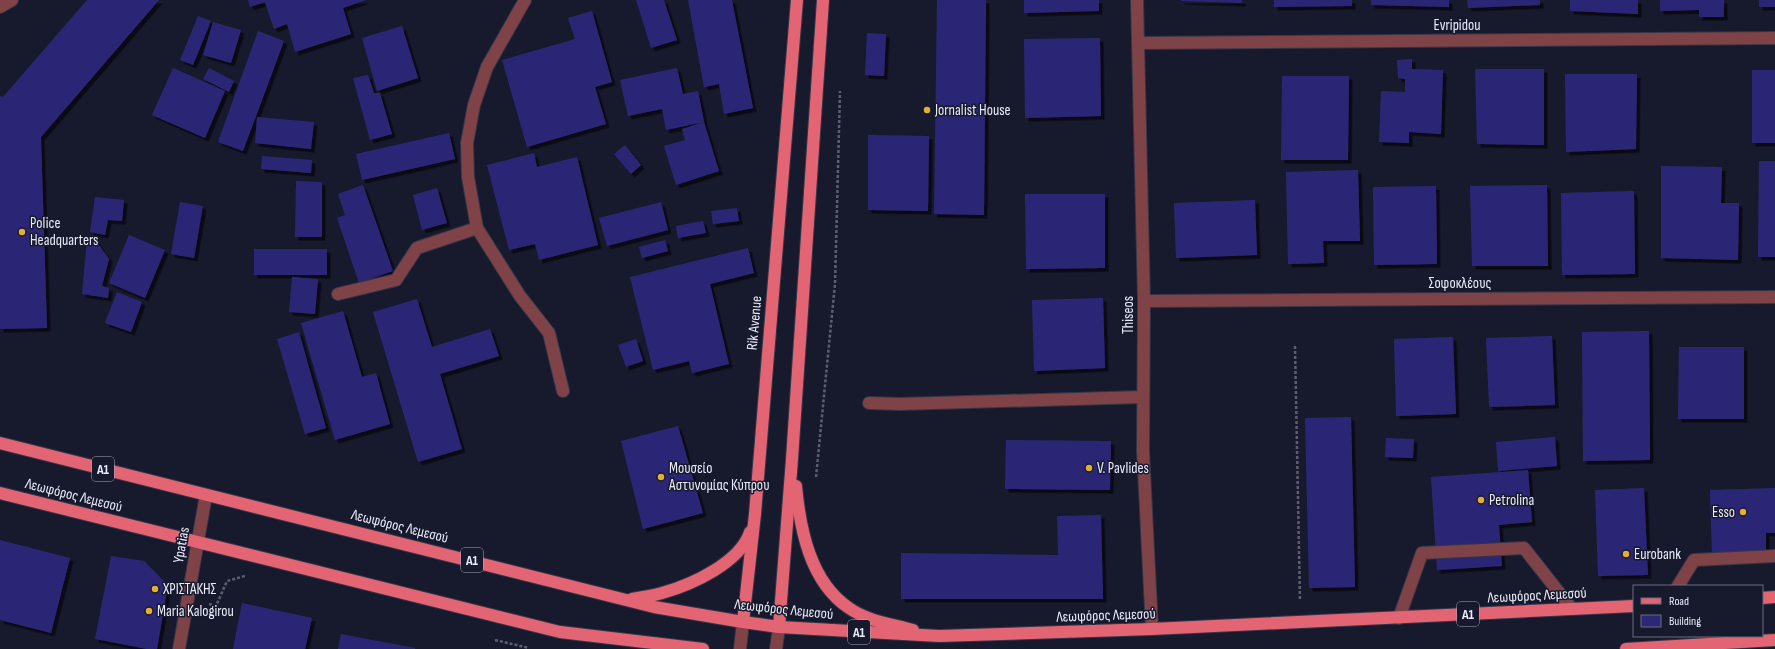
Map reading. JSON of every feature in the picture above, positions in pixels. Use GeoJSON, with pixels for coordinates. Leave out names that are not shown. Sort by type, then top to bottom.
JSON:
{"type":"FeatureCollection","features":[{"type":"Feature","properties":{"kind":"main road","name":"Rik Avenue"},"geometry":{"type":"LineString","coordinates":[[744,622],[755,514],[797,0]]}},
{"type":"Feature","properties":{"kind":"main road"},"geometry":{"type":"LineString","coordinates":[[779,627],[792,459],[822,0]]}},
{"type":"Feature","properties":{"kind":"main road","name":"Λεωφόρος Λεμεσού"},"geometry":{"type":"LineString","coordinates":[[0,443],[654,607],[779,627],[939,636],[1152,630],[1302,621],[1399,618],[1633,606]]}},
{"type":"Feature","properties":{"kind":"main road"},"geometry":{"type":"LineString","coordinates":[[792,459],[800,522],[806,543],[816,570],[834,594],[848,608],[874,620],[939,636]]}},
{"type":"Feature","properties":{"kind":"main road","name":"Λεωφόρος Λεμεσού"},"geometry":{"type":"LineString","coordinates":[[0,493],[560,632],[703,649]]}},
{"type":"Feature","properties":{"kind":"main road"},"geometry":{"type":"LineString","coordinates":[[629,600],[661,594],[681,586],[732,559],[746,542],[755,514]]}},
{"type":"Feature","properties":{"kind":"main road"},"geometry":{"type":"LineString","coordinates":[[1763,598],[1775,597]]}},
{"type":"Feature","properties":{"kind":"main road"},"geometry":{"type":"LineString","coordinates":[[1626,649],[1775,640]]}},
{"type":"Feature","properties":{"kind":"street"},"geometry":{"type":"LineString","coordinates":[[0,7],[12,0]]}},
{"type":"Feature","properties":{"kind":"street"},"geometry":{"type":"LineString","coordinates":[[525,0],[486,67],[474,105],[467,143],[468,177],[477,228],[520,296],[549,333],[563,391]]}},
{"type":"Feature","properties":{"kind":"street","name":"Thiseos"},"geometry":{"type":"LineString","coordinates":[[1138,0],[1144,301],[1143,451],[1152,630]]}},
{"type":"Feature","properties":{"kind":"street","name":"Evripidou"},"geometry":{"type":"LineString","coordinates":[[1139,44],[1775,38]]}},
{"type":"Feature","properties":{"kind":"street"},"geometry":{"type":"LineString","coordinates":[[338,294],[396,280],[417,248],[477,228]]}},
{"type":"Feature","properties":{"kind":"street","name":"Σοφοκλέους"},"geometry":{"type":"LineString","coordinates":[[1144,301],[1775,297]]}},
{"type":"Feature","properties":{"kind":"street"},"geometry":{"type":"LineString","coordinates":[[869,403],[900,404],[1143,397]]}},
{"type":"Feature","properties":{"kind":"street","name":"Ypatias"},"geometry":{"type":"LineString","coordinates":[[179,649],[206,495]]}},
{"type":"Feature","properties":{"kind":"street"},"geometry":{"type":"LineString","coordinates":[[1399,618],[1422,553],[1524,548],[1572,609]]}},
{"type":"Feature","properties":{"kind":"street"},"geometry":{"type":"LineString","coordinates":[[1679,585],[1694,560],[1775,556]]}},
{"type":"Feature","properties":{"kind":"street","name":"Rik Avenue"},"geometry":{"type":"LineString","coordinates":[[740,649],[744,622]]}},
{"type":"Feature","properties":{"kind":"street"},"geometry":{"type":"LineString","coordinates":[[776,649],[779,627]]}},
{"type":"Feature","properties":{"kind":"path"},"geometry":{"type":"LineString","coordinates":[[815,485],[834,284],[840,87]]}},
{"type":"Feature","properties":{"kind":"path"},"geometry":{"type":"LineString","coordinates":[[1295,346],[1302,621]]}},
{"type":"Feature","properties":{"kind":"path"},"geometry":{"type":"LineString","coordinates":[[188,599],[216,606]]}},
{"type":"Feature","properties":{"kind":"building","name":"Police Headquarters"},"geometry":{"type":"Polygon","coordinates":[[[87,0],[159,0],[41,137],[47,328],[0,329],[0,96],[3,97],[87,0]]]}},
{"type":"Feature","properties":{"kind":"building"},"geometry":{"type":"Polygon","coordinates":[[[248,0],[366,0],[343,8],[351,34],[295,52],[287,24],[274,29],[265,2],[250,7],[248,0]]]}},
{"type":"Feature","properties":{"kind":"building"},"geometry":{"type":"Polygon","coordinates":[[[636,0],[664,0],[677,40],[651,48],[636,0]]]}},
{"type":"Feature","properties":{"kind":"building"},"geometry":{"type":"Polygon","coordinates":[[[688,0],[732,0],[753,108],[724,114],[719,84],[704,87],[688,0]]]}},
{"type":"Feature","properties":{"kind":"building"},"geometry":{"type":"Polygon","coordinates":[[[937,0],[986,0],[984,215],[934,214],[937,0]]]}},
{"type":"Feature","properties":{"kind":"building"},"geometry":{"type":"Polygon","coordinates":[[[1024,0],[1099,0],[1099,11],[1024,13],[1024,0]]]}},
{"type":"Feature","properties":{"kind":"building"},"geometry":{"type":"Polygon","coordinates":[[[1242,0],[1242,3],[1181,1],[1242,0]]]}},
{"type":"Feature","properties":{"kind":"building"},"geometry":{"type":"Polygon","coordinates":[[[1274,0],[1352,0],[1352,6],[1274,7],[1274,0]]]}},
{"type":"Feature","properties":{"kind":"building"},"geometry":{"type":"Polygon","coordinates":[[[1371,0],[1449,0],[1449,7],[1371,5],[1371,0]]]}},
{"type":"Feature","properties":{"kind":"building"},"geometry":{"type":"Polygon","coordinates":[[[1467,0],[1540,0],[1540,5],[1468,8],[1467,0]]]}},
{"type":"Feature","properties":{"kind":"building"},"geometry":{"type":"Polygon","coordinates":[[[1570,0],[1638,0],[1638,14],[1570,11],[1570,0]]]}},
{"type":"Feature","properties":{"kind":"building"},"geometry":{"type":"Polygon","coordinates":[[[1660,0],[1724,0],[1724,17],[1699,17],[1699,10],[1660,11],[1660,0]]]}},
{"type":"Feature","properties":{"kind":"building"},"geometry":{"type":"Polygon","coordinates":[[[1759,0],[1775,0],[1775,7],[1759,7],[1759,0]]]}},
{"type":"Feature","properties":{"kind":"building"},"geometry":{"type":"Polygon","coordinates":[[[592,11],[612,82],[595,87],[606,124],[527,147],[502,60],[575,39],[568,18],[592,11]]]}},
{"type":"Feature","properties":{"kind":"building"},"geometry":{"type":"Polygon","coordinates":[[[198,16],[211,21],[193,65],[180,60],[198,16]]]}},
{"type":"Feature","properties":{"kind":"building"},"geometry":{"type":"Polygon","coordinates":[[[213,22],[241,30],[231,63],[203,55],[213,22]]]}},
{"type":"Feature","properties":{"kind":"building"},"geometry":{"type":"Polygon","coordinates":[[[402,26],[418,78],[377,91],[362,38],[402,26]]]}},
{"type":"Feature","properties":{"kind":"building"},"geometry":{"type":"Polygon","coordinates":[[[258,31],[284,41],[243,151],[218,142],[258,31]]]}},
{"type":"Feature","properties":{"kind":"building"},"geometry":{"type":"Polygon","coordinates":[[[867,33],[886,34],[884,76],[865,75],[867,33]]]}},
{"type":"Feature","properties":{"kind":"building"},"geometry":{"type":"Polygon","coordinates":[[[1100,38],[1101,116],[1025,118],[1024,39],[1100,38]]]}},
{"type":"Feature","properties":{"kind":"building"},"geometry":{"type":"Polygon","coordinates":[[[1412,59],[1412,69],[1443,70],[1441,134],[1409,132],[1409,143],[1379,142],[1381,91],[1405,92],[1405,79],[1398,78],[1397,60],[1412,59]]]}},
{"type":"Feature","properties":{"kind":"building"},"geometry":{"type":"Polygon","coordinates":[[[173,68],[225,91],[205,138],[152,115],[173,68]]]}},
{"type":"Feature","properties":{"kind":"building"},"geometry":{"type":"Polygon","coordinates":[[[209,68],[234,81],[229,92],[203,79],[209,68]]]}},
{"type":"Feature","properties":{"kind":"building"},"geometry":{"type":"Polygon","coordinates":[[[677,68],[683,94],[698,91],[704,122],[666,130],[662,109],[628,116],[620,80],[677,68]]]}},
{"type":"Feature","properties":{"kind":"building"},"geometry":{"type":"Polygon","coordinates":[[[1475,69],[1544,69],[1544,145],[1477,144],[1475,69]]]}},
{"type":"Feature","properties":{"kind":"building"},"geometry":{"type":"Polygon","coordinates":[[[1752,70],[1775,70],[1775,143],[1752,143],[1752,70]]]}},
{"type":"Feature","properties":{"kind":"building"},"geometry":{"type":"Polygon","coordinates":[[[1565,74],[1637,74],[1636,149],[1566,152],[1565,74]]]}},
{"type":"Feature","properties":{"kind":"building"},"geometry":{"type":"Polygon","coordinates":[[[368,75],[374,93],[380,93],[392,134],[370,140],[353,78],[368,75]]]}},
{"type":"Feature","properties":{"kind":"building"},"geometry":{"type":"Polygon","coordinates":[[[1282,76],[1349,76],[1348,160],[1281,160],[1282,76]]]}},
{"type":"Feature","properties":{"kind":"building"},"geometry":{"type":"Polygon","coordinates":[[[257,117],[314,122],[311,149],[255,143],[257,117]]]}},
{"type":"Feature","properties":{"kind":"building"},"geometry":{"type":"Polygon","coordinates":[[[704,122],[719,171],[676,185],[664,146],[685,140],[682,129],[704,122]]]}},
{"type":"Feature","properties":{"kind":"building"},"geometry":{"type":"Polygon","coordinates":[[[449,133],[455,159],[362,180],[356,154],[449,133]]]}},
{"type":"Feature","properties":{"kind":"building"},"geometry":{"type":"Polygon","coordinates":[[[868,135],[929,136],[928,211],[868,210],[868,135]]]}},
{"type":"Feature","properties":{"kind":"building"},"geometry":{"type":"Polygon","coordinates":[[[625,145],[641,165],[631,174],[614,154],[625,145]]]}},
{"type":"Feature","properties":{"kind":"building"},"geometry":{"type":"Polygon","coordinates":[[[534,153],[537,167],[577,157],[598,245],[539,260],[535,244],[509,250],[487,165],[534,153]]]}},
{"type":"Feature","properties":{"kind":"building"},"geometry":{"type":"Polygon","coordinates":[[[262,156],[312,160],[311,173],[261,169],[262,156]]]}},
{"type":"Feature","properties":{"kind":"building"},"geometry":{"type":"Polygon","coordinates":[[[1759,161],[1775,161],[1775,257],[1758,257],[1759,161]]]}},
{"type":"Feature","properties":{"kind":"building"},"geometry":{"type":"Polygon","coordinates":[[[1661,166],[1722,167],[1721,203],[1739,203],[1738,260],[1661,258],[1661,166]]]}},
{"type":"Feature","properties":{"kind":"building"},"geometry":{"type":"Polygon","coordinates":[[[1358,170],[1360,241],[1323,241],[1324,263],[1288,264],[1286,172],[1358,170]]]}},
{"type":"Feature","properties":{"kind":"building"},"geometry":{"type":"Polygon","coordinates":[[[296,181],[322,182],[322,237],[295,237],[296,181]]]}},
{"type":"Feature","properties":{"kind":"building"},"geometry":{"type":"Polygon","coordinates":[[[363,185],[393,271],[359,283],[337,218],[345,215],[338,194],[363,185]]]}},
{"type":"Feature","properties":{"kind":"building"},"geometry":{"type":"Polygon","coordinates":[[[1547,185],[1548,266],[1472,266],[1470,186],[1547,185]]]}},
{"type":"Feature","properties":{"kind":"building"},"geometry":{"type":"Polygon","coordinates":[[[1436,186],[1437,264],[1374,265],[1373,187],[1436,186]]]}},
{"type":"Feature","properties":{"kind":"building"},"geometry":{"type":"Polygon","coordinates":[[[437,188],[447,223],[422,230],[413,195],[437,188]]]}},
{"type":"Feature","properties":{"kind":"building"},"geometry":{"type":"Polygon","coordinates":[[[1634,191],[1635,274],[1562,275],[1561,193],[1634,191]]]}},
{"type":"Feature","properties":{"kind":"building"},"geometry":{"type":"Polygon","coordinates":[[[1025,194],[1105,194],[1105,268],[1026,269],[1025,194]]]}},
{"type":"Feature","properties":{"kind":"building"},"geometry":{"type":"Polygon","coordinates":[[[95,197],[124,200],[122,221],[108,220],[105,235],[90,232],[95,197]]]}},
{"type":"Feature","properties":{"kind":"building"},"geometry":{"type":"Polygon","coordinates":[[[1255,200],[1257,255],[1176,258],[1174,203],[1255,200]]]}},
{"type":"Feature","properties":{"kind":"building"},"geometry":{"type":"Polygon","coordinates":[[[180,202],[203,206],[194,258],[171,254],[180,202]]]}},
{"type":"Feature","properties":{"kind":"building"},"geometry":{"type":"Polygon","coordinates":[[[661,202],[668,230],[607,246],[599,218],[661,202]]]}},
{"type":"Feature","properties":{"kind":"building"},"geometry":{"type":"Polygon","coordinates":[[[737,208],[739,221],[713,224],[711,211],[737,208]]]}},
{"type":"Feature","properties":{"kind":"building"},"geometry":{"type":"Polygon","coordinates":[[[703,221],[706,233],[678,238],[676,226],[703,221]]]}},
{"type":"Feature","properties":{"kind":"building"},"geometry":{"type":"Polygon","coordinates":[[[129,235],[165,250],[145,298],[109,283],[129,235]]]}},
{"type":"Feature","properties":{"kind":"building"},"geometry":{"type":"Polygon","coordinates":[[[87,239],[96,241],[109,259],[102,286],[109,288],[108,298],[82,294],[87,239]]]}},
{"type":"Feature","properties":{"kind":"building"},"geometry":{"type":"Polygon","coordinates":[[[665,240],[668,251],[642,258],[639,247],[665,240]]]}},
{"type":"Feature","properties":{"kind":"building"},"geometry":{"type":"Polygon","coordinates":[[[748,248],[754,273],[710,284],[729,364],[692,373],[689,361],[653,370],[630,277],[748,248]]]}},
{"type":"Feature","properties":{"kind":"building"},"geometry":{"type":"Polygon","coordinates":[[[254,249],[327,249],[327,275],[254,275],[254,249]]]}},
{"type":"Feature","properties":{"kind":"building"},"geometry":{"type":"Polygon","coordinates":[[[292,277],[318,279],[315,314],[289,312],[292,277]]]}},
{"type":"Feature","properties":{"kind":"building"},"geometry":{"type":"Polygon","coordinates":[[[117,292],[142,302],[131,332],[105,323],[117,292]]]}},
{"type":"Feature","properties":{"kind":"building"},"geometry":{"type":"Polygon","coordinates":[[[1103,298],[1105,368],[1034,371],[1032,300],[1103,298]]]}},
{"type":"Feature","properties":{"kind":"building"},"geometry":{"type":"Polygon","coordinates":[[[417,299],[432,347],[490,329],[499,356],[440,374],[462,449],[418,462],[373,312],[417,299]]]}},
{"type":"Feature","properties":{"kind":"building"},"geometry":{"type":"Polygon","coordinates":[[[343,311],[362,377],[376,373],[390,424],[335,440],[301,323],[343,311]]]}},
{"type":"Feature","properties":{"kind":"building"},"geometry":{"type":"Polygon","coordinates":[[[1649,331],[1650,460],[1583,461],[1582,332],[1649,331]]]}},
{"type":"Feature","properties":{"kind":"building"},"geometry":{"type":"Polygon","coordinates":[[[299,332],[326,428],[305,434],[277,339],[299,332]]]}},
{"type":"Feature","properties":{"kind":"building"},"geometry":{"type":"Polygon","coordinates":[[[1552,336],[1555,405],[1489,407],[1486,338],[1552,336]]]}},
{"type":"Feature","properties":{"kind":"building"},"geometry":{"type":"Polygon","coordinates":[[[1453,337],[1456,414],[1396,416],[1394,339],[1453,337]]]}},
{"type":"Feature","properties":{"kind":"building"},"geometry":{"type":"Polygon","coordinates":[[[636,339],[643,361],[626,367],[618,345],[636,339]]]}},
{"type":"Feature","properties":{"kind":"building"},"geometry":{"type":"Polygon","coordinates":[[[1679,347],[1744,347],[1744,419],[1678,419],[1679,347]]]}},
{"type":"Feature","properties":{"kind":"building"},"geometry":{"type":"Polygon","coordinates":[[[1351,417],[1355,587],[1309,588],[1305,418],[1351,417]]]}},
{"type":"Feature","properties":{"kind":"building","name":"Μουσείο Αστυνομίας Κύπρου"},"geometry":{"type":"Polygon","coordinates":[[[678,426],[703,513],[643,529],[621,441],[678,426]]]}},
{"type":"Feature","properties":{"kind":"building"},"geometry":{"type":"Polygon","coordinates":[[[1555,437],[1557,466],[1498,471],[1496,442],[1555,437]]]}},
{"type":"Feature","properties":{"kind":"building"},"geometry":{"type":"Polygon","coordinates":[[[1386,438],[1414,439],[1413,458],[1385,457],[1386,438]]]}},
{"type":"Feature","properties":{"kind":"building"},"geometry":{"type":"Polygon","coordinates":[[[1006,440],[1111,441],[1110,490],[1005,489],[1006,440]]]}},
{"type":"Feature","properties":{"kind":"building","name":"Petrolina"},"geometry":{"type":"Polygon","coordinates":[[[1528,470],[1532,522],[1499,525],[1502,566],[1437,570],[1431,477],[1528,470]]]}},
{"type":"Feature","properties":{"kind":"building"},"geometry":{"type":"Polygon","coordinates":[[[1644,488],[1648,575],[1598,576],[1595,490],[1644,488]]]}},
{"type":"Feature","properties":{"kind":"building","name":"Esso"},"geometry":{"type":"Polygon","coordinates":[[[1775,488],[1775,533],[1766,533],[1766,554],[1712,556],[1710,490],[1775,488]]]}},
{"type":"Feature","properties":{"kind":"building"},"geometry":{"type":"Polygon","coordinates":[[[1101,515],[1103,599],[901,599],[901,553],[1058,555],[1057,516],[1101,515]]]}},
{"type":"Feature","properties":{"kind":"building"},"geometry":{"type":"Polygon","coordinates":[[[0,540],[70,558],[51,633],[0,620],[0,540]]]}},
{"type":"Feature","properties":{"kind":"building"},"geometry":{"type":"Polygon","coordinates":[[[111,556],[144,561],[168,585],[157,649],[147,649],[95,639],[111,556]]]}},
{"type":"Feature","properties":{"kind":"building"},"geometry":{"type":"Polygon","coordinates":[[[242,603],[312,618],[305,649],[233,649],[242,603]]]}},
{"type":"Feature","properties":{"kind":"building"},"geometry":{"type":"Polygon","coordinates":[[[341,634],[415,648],[415,649],[338,649],[341,634]]]}},
{"type":"Feature","properties":{"kind":"place","name":"Jornalist House"},"geometry":{"type":"Point","coordinates":[927,110]}},
{"type":"Feature","properties":{"kind":"place","name":"Police Headquarters"},"geometry":{"type":"Point","coordinates":[22,232]}},
{"type":"Feature","properties":{"kind":"place","name":"V. Pavlides"},"geometry":{"type":"Point","coordinates":[1089,468]}},
{"type":"Feature","properties":{"kind":"place","name":"Μουσείο Αστυνομίας Κύπρου"},"geometry":{"type":"Point","coordinates":[661,477]}},
{"type":"Feature","properties":{"kind":"place","name":"Petrolina"},"geometry":{"type":"Point","coordinates":[1481,500]}},
{"type":"Feature","properties":{"kind":"place","name":"Esso"},"geometry":{"type":"Point","coordinates":[1743,512]}},
{"type":"Feature","properties":{"kind":"place","name":"Eurobank"},"geometry":{"type":"Point","coordinates":[1626,554]}},
{"type":"Feature","properties":{"kind":"place","name":"ΧΡΙΣΤΑΚΗΣ"},"geometry":{"type":"Point","coordinates":[155,589]}},
{"type":"Feature","properties":{"kind":"place","name":"Maria Kalogirou"},"geometry":{"type":"Point","coordinates":[149,611]}}]}
